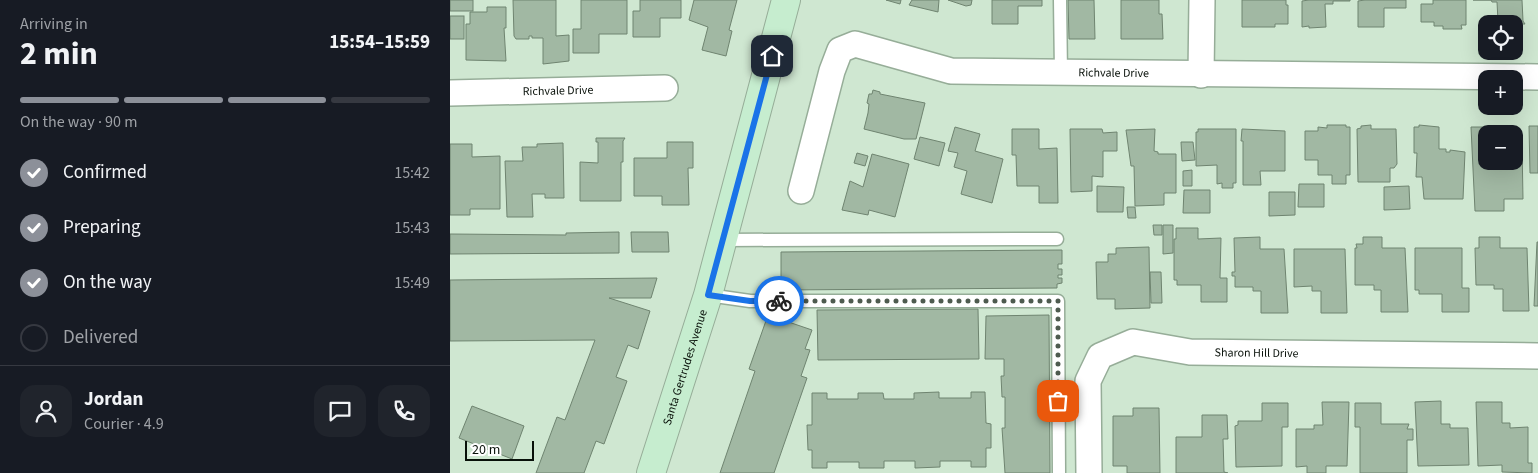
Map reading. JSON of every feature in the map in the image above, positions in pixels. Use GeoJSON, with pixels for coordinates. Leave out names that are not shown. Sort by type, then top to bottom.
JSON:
{"type":"FeatureCollection","features":[{"type":"Feature","properties":{"kind":"main road","name":"Santa Gertrudes Avenue"},"geometry":{"type":"LineString","coordinates":[[651,473],[708,295],[786,0]]}},
{"type":"Feature","properties":{"kind":"street"},"geometry":{"type":"LineString","coordinates":[[1201,75],[1202,0]]}},
{"type":"Feature","properties":{"kind":"street","name":"Richvale Drive"},"geometry":{"type":"LineString","coordinates":[[801,191],[832,71],[840,50],[855,44],[951,72],[1538,77]]}},
{"type":"Feature","properties":{"kind":"street","name":"Richvale Drive"},"geometry":{"type":"LineString","coordinates":[[450,93],[664,88]]}},
{"type":"Feature","properties":{"kind":"street","name":"Sharon Hill Drive"},"geometry":{"type":"LineString","coordinates":[[1089,473],[1088,381],[1100,356],[1133,342],[1190,352],[1538,356]]}},
{"type":"Feature","properties":{"kind":"lane"},"geometry":{"type":"LineString","coordinates":[[1060,0],[1061,73]]}},
{"type":"Feature","properties":{"kind":"lane"},"geometry":{"type":"LineString","coordinates":[[722,240],[1057,238]]}},
{"type":"Feature","properties":{"kind":"lane"},"geometry":{"type":"LineString","coordinates":[[708,295],[750,301],[1058,301],[1059,473]]}},
{"type":"Feature","properties":{"kind":"building"},"geometry":{"type":"Polygon","coordinates":[[[450,0],[473,0],[473,11],[450,11],[450,0]]]}},
{"type":"Feature","properties":{"kind":"building"},"geometry":{"type":"Polygon","coordinates":[[[513,0],[556,0],[556,36],[569,35],[569,61],[543,64],[543,38],[532,38],[532,36],[529,36],[529,39],[516,39],[514,36],[513,0]]]}},
{"type":"Feature","properties":{"kind":"building"},"geometry":{"type":"Polygon","coordinates":[[[581,0],[627,0],[627,34],[599,34],[599,53],[573,53],[573,29],[581,29],[581,0]]]}},
{"type":"Feature","properties":{"kind":"building"},"geometry":{"type":"Polygon","coordinates":[[[640,0],[681,0],[681,18],[660,18],[660,37],[633,37],[633,11],[640,11],[640,0]]]}},
{"type":"Feature","properties":{"kind":"building"},"geometry":{"type":"Polygon","coordinates":[[[694,0],[737,0],[729,30],[732,31],[726,56],[702,50],[708,27],[689,20],[694,0]]]}},
{"type":"Feature","properties":{"kind":"building"},"geometry":{"type":"Polygon","coordinates":[[[886,0],[901,0],[900,4],[886,0]]]}},
{"type":"Feature","properties":{"kind":"building"},"geometry":{"type":"Polygon","coordinates":[[[912,0],[939,0],[938,12],[909,5],[912,0]]]}},
{"type":"Feature","properties":{"kind":"building"},"geometry":{"type":"Polygon","coordinates":[[[948,0],[972,0],[971,5],[966,6],[948,0]]]}},
{"type":"Feature","properties":{"kind":"building"},"geometry":{"type":"Polygon","coordinates":[[[992,0],[1042,0],[1042,6],[1018,6],[1018,24],[992,24],[992,0]]]}},
{"type":"Feature","properties":{"kind":"building"},"geometry":{"type":"Polygon","coordinates":[[[1068,0],[1094,0],[1095,39],[1069,39],[1068,0]]]}},
{"type":"Feature","properties":{"kind":"building"},"geometry":{"type":"Polygon","coordinates":[[[1121,0],[1159,0],[1159,14],[1162,14],[1163,39],[1121,39],[1121,0]]]}},
{"type":"Feature","properties":{"kind":"building"},"geometry":{"type":"Polygon","coordinates":[[[1242,0],[1286,0],[1286,5],[1288,5],[1288,24],[1275,24],[1275,27],[1242,27],[1242,0]]]}},
{"type":"Feature","properties":{"kind":"building"},"geometry":{"type":"Polygon","coordinates":[[[1309,0],[1350,1],[1333,1],[1333,4],[1325,4],[1326,27],[1309,28],[1309,26],[1302,27],[1302,1],[1309,0]]]}},
{"type":"Feature","properties":{"kind":"building"},"geometry":{"type":"Polygon","coordinates":[[[1406,0],[1406,8],[1384,8],[1384,27],[1358,27],[1358,1],[1406,0]]]}},
{"type":"Feature","properties":{"kind":"building"},"geometry":{"type":"Polygon","coordinates":[[[1433,0],[1466,0],[1466,25],[1461,25],[1462,29],[1443,29],[1443,26],[1434,26],[1434,22],[1421,22],[1421,4],[1433,4],[1433,0]]]}},
{"type":"Feature","properties":{"kind":"building"},"geometry":{"type":"Polygon","coordinates":[[[1491,0],[1522,0],[1523,15],[1498,15],[1497,2],[1492,2],[1491,0]]]}},
{"type":"Feature","properties":{"kind":"building"},"geometry":{"type":"Polygon","coordinates":[[[487,7],[506,7],[506,28],[504,28],[506,61],[466,60],[466,24],[470,24],[470,12],[487,12],[487,7]]]}},
{"type":"Feature","properties":{"kind":"building"},"geometry":{"type":"Polygon","coordinates":[[[450,16],[464,16],[464,39],[450,39],[450,16]]]}},
{"type":"Feature","properties":{"kind":"building"},"geometry":{"type":"Polygon","coordinates":[[[873,90],[880,92],[880,94],[925,103],[916,139],[904,139],[864,129],[868,113],[869,104],[867,103],[869,94],[872,94],[873,90]]]}},
{"type":"Feature","properties":{"kind":"building"},"geometry":{"type":"Polygon","coordinates":[[[1327,125],[1346,125],[1346,127],[1350,127],[1350,175],[1346,175],[1346,184],[1332,184],[1332,175],[1318,175],[1318,160],[1305,160],[1305,131],[1318,131],[1318,127],[1327,128],[1327,125]]]}},
{"type":"Feature","properties":{"kind":"building"},"geometry":{"type":"Polygon","coordinates":[[[1371,125],[1371,129],[1396,129],[1397,164],[1394,168],[1390,168],[1390,182],[1358,182],[1357,129],[1361,128],[1361,126],[1371,125]]]}},
{"type":"Feature","properties":{"kind":"building"},"geometry":{"type":"Polygon","coordinates":[[[1419,125],[1439,127],[1439,149],[1446,149],[1446,152],[1450,152],[1450,150],[1465,152],[1463,199],[1424,199],[1422,177],[1416,177],[1417,153],[1414,153],[1414,127],[1419,127],[1419,125]]]}},
{"type":"Feature","properties":{"kind":"building"},"geometry":{"type":"Polygon","coordinates":[[[1529,126],[1538,126],[1538,173],[1530,173],[1529,126]]]}},
{"type":"Feature","properties":{"kind":"building"},"geometry":{"type":"Polygon","coordinates":[[[955,127],[980,134],[975,151],[1003,159],[992,203],[961,194],[967,171],[954,167],[958,153],[948,151],[955,127]]]}},
{"type":"Feature","properties":{"kind":"building"},"geometry":{"type":"Polygon","coordinates":[[[1471,127],[1478,127],[1478,170],[1522,170],[1523,199],[1504,199],[1504,211],[1475,211],[1471,127]]]}},
{"type":"Feature","properties":{"kind":"building"},"geometry":{"type":"Polygon","coordinates":[[[1012,129],[1039,129],[1039,149],[1057,148],[1058,203],[1039,203],[1039,186],[1017,186],[1016,155],[1012,155],[1012,129]]]}},
{"type":"Feature","properties":{"kind":"building"},"geometry":{"type":"Polygon","coordinates":[[[1070,129],[1102,129],[1103,133],[1117,132],[1117,151],[1103,151],[1103,177],[1092,176],[1092,191],[1071,192],[1070,129]]]}},
{"type":"Feature","properties":{"kind":"building"},"geometry":{"type":"Polygon","coordinates":[[[1155,129],[1154,151],[1158,152],[1158,154],[1176,154],[1176,193],[1164,193],[1164,205],[1135,206],[1134,166],[1131,166],[1126,130],[1155,129]]]}},
{"type":"Feature","properties":{"kind":"building"},"geometry":{"type":"Polygon","coordinates":[[[1198,129],[1236,129],[1236,183],[1233,183],[1233,188],[1222,188],[1222,183],[1217,184],[1217,165],[1196,166],[1196,132],[1198,132],[1198,129]]]}},
{"type":"Feature","properties":{"kind":"building"},"geometry":{"type":"Polygon","coordinates":[[[1242,129],[1285,131],[1285,171],[1260,171],[1261,185],[1243,185],[1242,129]]]}},
{"type":"Feature","properties":{"kind":"building"},"geometry":{"type":"Polygon","coordinates":[[[920,137],[945,143],[939,166],[914,159],[920,137]]]}},
{"type":"Feature","properties":{"kind":"building"},"geometry":{"type":"Polygon","coordinates":[[[596,138],[625,138],[623,141],[623,162],[621,162],[621,201],[580,201],[580,162],[598,163],[598,142],[596,142],[596,138]]]}},
{"type":"Feature","properties":{"kind":"building"},"geometry":{"type":"Polygon","coordinates":[[[667,142],[693,142],[693,168],[688,168],[689,205],[662,205],[662,196],[634,196],[634,158],[667,158],[667,142]]]}},
{"type":"Feature","properties":{"kind":"building"},"geometry":{"type":"Polygon","coordinates":[[[1181,142],[1193,142],[1195,160],[1182,161],[1181,142]]]}},
{"type":"Feature","properties":{"kind":"building"},"geometry":{"type":"Polygon","coordinates":[[[563,143],[564,198],[545,198],[545,194],[532,194],[533,217],[507,217],[505,161],[523,161],[522,147],[537,147],[537,144],[563,143]]]}},
{"type":"Feature","properties":{"kind":"building"},"geometry":{"type":"Polygon","coordinates":[[[450,144],[472,144],[472,157],[500,156],[500,209],[470,209],[470,215],[450,215],[450,144]]]}},
{"type":"Feature","properties":{"kind":"building"},"geometry":{"type":"Polygon","coordinates":[[[857,153],[868,156],[865,166],[854,163],[857,153]]]}},
{"type":"Feature","properties":{"kind":"building"},"geometry":{"type":"Polygon","coordinates":[[[872,154],[909,164],[895,217],[869,210],[868,215],[842,210],[850,181],[863,187],[872,154]]]}},
{"type":"Feature","properties":{"kind":"building"},"geometry":{"type":"Polygon","coordinates":[[[1192,170],[1192,186],[1183,186],[1183,171],[1192,170]]]}},
{"type":"Feature","properties":{"kind":"building"},"geometry":{"type":"Polygon","coordinates":[[[1299,184],[1324,184],[1324,207],[1298,207],[1299,184]]]}},
{"type":"Feature","properties":{"kind":"building"},"geometry":{"type":"Polygon","coordinates":[[[1097,186],[1124,187],[1123,212],[1097,212],[1097,186]]]}},
{"type":"Feature","properties":{"kind":"building"},"geometry":{"type":"Polygon","coordinates":[[[1409,186],[1410,209],[1384,210],[1384,187],[1409,186]]]}},
{"type":"Feature","properties":{"kind":"building"},"geometry":{"type":"Polygon","coordinates":[[[1184,190],[1210,190],[1210,213],[1183,213],[1184,190]]]}},
{"type":"Feature","properties":{"kind":"building"},"geometry":{"type":"Polygon","coordinates":[[[1269,192],[1295,192],[1295,215],[1269,216],[1269,192]]]}},
{"type":"Feature","properties":{"kind":"building"},"geometry":{"type":"Polygon","coordinates":[[[1127,207],[1135,207],[1136,218],[1128,218],[1127,207]]]}},
{"type":"Feature","properties":{"kind":"building"},"geometry":{"type":"Polygon","coordinates":[[[1153,225],[1162,225],[1162,235],[1154,235],[1153,225]]]}},
{"type":"Feature","properties":{"kind":"building"},"geometry":{"type":"Polygon","coordinates":[[[1163,225],[1173,225],[1173,253],[1163,254],[1163,225]]]}},
{"type":"Feature","properties":{"kind":"building"},"geometry":{"type":"Polygon","coordinates":[[[1176,228],[1198,228],[1198,239],[1221,238],[1220,278],[1227,278],[1227,302],[1201,302],[1201,285],[1177,285],[1177,280],[1174,280],[1174,239],[1176,239],[1176,228]]]}},
{"type":"Feature","properties":{"kind":"building"},"geometry":{"type":"Polygon","coordinates":[[[619,232],[619,253],[450,254],[450,234],[566,235],[566,233],[619,232]]]}},
{"type":"Feature","properties":{"kind":"building"},"geometry":{"type":"Polygon","coordinates":[[[631,232],[668,232],[669,252],[632,252],[631,232]]]}},
{"type":"Feature","properties":{"kind":"building"},"geometry":{"type":"Polygon","coordinates":[[[1260,237],[1260,249],[1284,249],[1288,313],[1261,313],[1261,291],[1253,291],[1253,287],[1235,287],[1235,276],[1232,276],[1232,272],[1235,272],[1234,238],[1260,237]]]}},
{"type":"Feature","properties":{"kind":"building"},"geometry":{"type":"Polygon","coordinates":[[[1363,237],[1382,237],[1382,248],[1405,248],[1408,312],[1381,312],[1381,290],[1374,290],[1374,285],[1355,285],[1355,248],[1357,248],[1356,244],[1363,244],[1363,237]]]}},
{"type":"Feature","properties":{"kind":"building"},"geometry":{"type":"Polygon","coordinates":[[[1479,237],[1500,237],[1500,248],[1527,248],[1529,311],[1503,311],[1503,289],[1494,289],[1494,285],[1476,285],[1475,248],[1479,248],[1479,237]]]}},
{"type":"Feature","properties":{"kind":"building"},"geometry":{"type":"Polygon","coordinates":[[[1537,242],[1538,306],[1534,306],[1537,242]]]}},
{"type":"Feature","properties":{"kind":"building"},"geometry":{"type":"Polygon","coordinates":[[[1149,247],[1150,308],[1115,309],[1115,299],[1097,299],[1096,262],[1108,262],[1108,254],[1116,254],[1116,248],[1149,247]]]}},
{"type":"Feature","properties":{"kind":"building"},"geometry":{"type":"Polygon","coordinates":[[[1415,248],[1462,248],[1462,288],[1469,288],[1469,312],[1442,312],[1442,294],[1419,294],[1419,290],[1415,290],[1415,248]]]}},
{"type":"Feature","properties":{"kind":"building"},"geometry":{"type":"Polygon","coordinates":[[[1294,249],[1345,249],[1347,313],[1321,313],[1321,291],[1312,291],[1312,286],[1294,287],[1294,249]]]}},
{"type":"Feature","properties":{"kind":"building"},"geometry":{"type":"Polygon","coordinates":[[[1062,250],[1062,264],[1058,264],[1058,269],[1062,269],[1062,275],[1058,275],[1058,278],[1062,278],[1062,283],[1057,284],[1057,288],[781,290],[781,252],[1062,250]]]}},
{"type":"Feature","properties":{"kind":"building"},"geometry":{"type":"Polygon","coordinates":[[[1150,272],[1161,272],[1162,303],[1151,303],[1150,272]]]}},
{"type":"Feature","properties":{"kind":"building"},"geometry":{"type":"Polygon","coordinates":[[[657,278],[651,298],[609,298],[650,311],[638,349],[628,345],[616,377],[627,381],[604,444],[596,441],[584,473],[536,473],[557,417],[565,420],[595,340],[450,341],[450,280],[657,278]]]}},
{"type":"Feature","properties":{"kind":"building"},"geometry":{"type":"Polygon","coordinates":[[[978,309],[979,359],[818,360],[817,310],[978,309]]]}},
{"type":"Feature","properties":{"kind":"building"},"geometry":{"type":"Polygon","coordinates":[[[768,315],[812,330],[805,349],[810,350],[801,376],[807,378],[774,473],[720,473],[755,371],[749,369],[768,315]]]}},
{"type":"Feature","properties":{"kind":"building"},"geometry":{"type":"Polygon","coordinates":[[[1049,315],[1050,473],[1005,473],[1002,428],[1005,428],[1005,397],[1002,397],[1001,376],[1004,376],[1004,359],[985,359],[986,316],[1049,315]]]}},
{"type":"Feature","properties":{"kind":"building"},"geometry":{"type":"Polygon","coordinates":[[[939,392],[939,398],[971,398],[971,392],[985,392],[986,423],[991,424],[991,448],[986,448],[986,467],[971,467],[971,461],[940,461],[940,467],[915,468],[915,461],[884,461],[884,468],[859,468],[859,462],[827,462],[827,468],[812,468],[812,450],[808,450],[807,425],[812,425],[812,393],[827,393],[827,399],[858,399],[858,393],[883,393],[884,399],[914,399],[914,393],[939,392]]]}},
{"type":"Feature","properties":{"kind":"building"},"geometry":{"type":"Polygon","coordinates":[[[1441,401],[1441,424],[1450,424],[1450,428],[1468,428],[1469,465],[1418,466],[1415,402],[1441,401]]]}},
{"type":"Feature","properties":{"kind":"building"},"geometry":{"type":"Polygon","coordinates":[[[1322,402],[1349,402],[1347,466],[1326,466],[1326,473],[1307,473],[1307,466],[1296,467],[1296,429],[1314,429],[1314,425],[1323,425],[1322,402]]]}},
{"type":"Feature","properties":{"kind":"building"},"geometry":{"type":"Polygon","coordinates":[[[1476,402],[1502,402],[1502,423],[1510,423],[1510,428],[1528,427],[1528,463],[1532,463],[1532,473],[1502,472],[1502,465],[1478,466],[1476,402]]]}},
{"type":"Feature","properties":{"kind":"building"},"geometry":{"type":"Polygon","coordinates":[[[1262,403],[1288,403],[1288,427],[1282,427],[1282,466],[1236,467],[1235,426],[1238,425],[1238,421],[1262,421],[1262,403]]]}},
{"type":"Feature","properties":{"kind":"building"},"geometry":{"type":"Polygon","coordinates":[[[1355,403],[1381,403],[1381,424],[1409,424],[1407,429],[1413,429],[1413,440],[1407,440],[1407,473],[1360,473],[1360,427],[1355,427],[1355,403]]]}},
{"type":"Feature","properties":{"kind":"building"},"geometry":{"type":"Polygon","coordinates":[[[472,406],[524,426],[512,459],[459,438],[472,406]]]}},
{"type":"Feature","properties":{"kind":"building"},"geometry":{"type":"Polygon","coordinates":[[[1133,408],[1159,408],[1160,473],[1127,473],[1127,466],[1113,466],[1113,416],[1133,416],[1133,408]]]}},
{"type":"Feature","properties":{"kind":"building"},"geometry":{"type":"Polygon","coordinates":[[[1202,415],[1227,415],[1228,439],[1223,439],[1224,472],[1228,473],[1176,473],[1176,437],[1202,437],[1202,415]]]}},
{"type":"Feature","properties":{"kind":"way so far"},"geometry":{"type":"LineString","coordinates":[[779,301],[1058,301],[1058,401]]}},
{"type":"Feature","properties":{"kind":"route"},"geometry":{"type":"LineString","coordinates":[[772,56],[708,295],[750,301],[779,301]]}}]}
